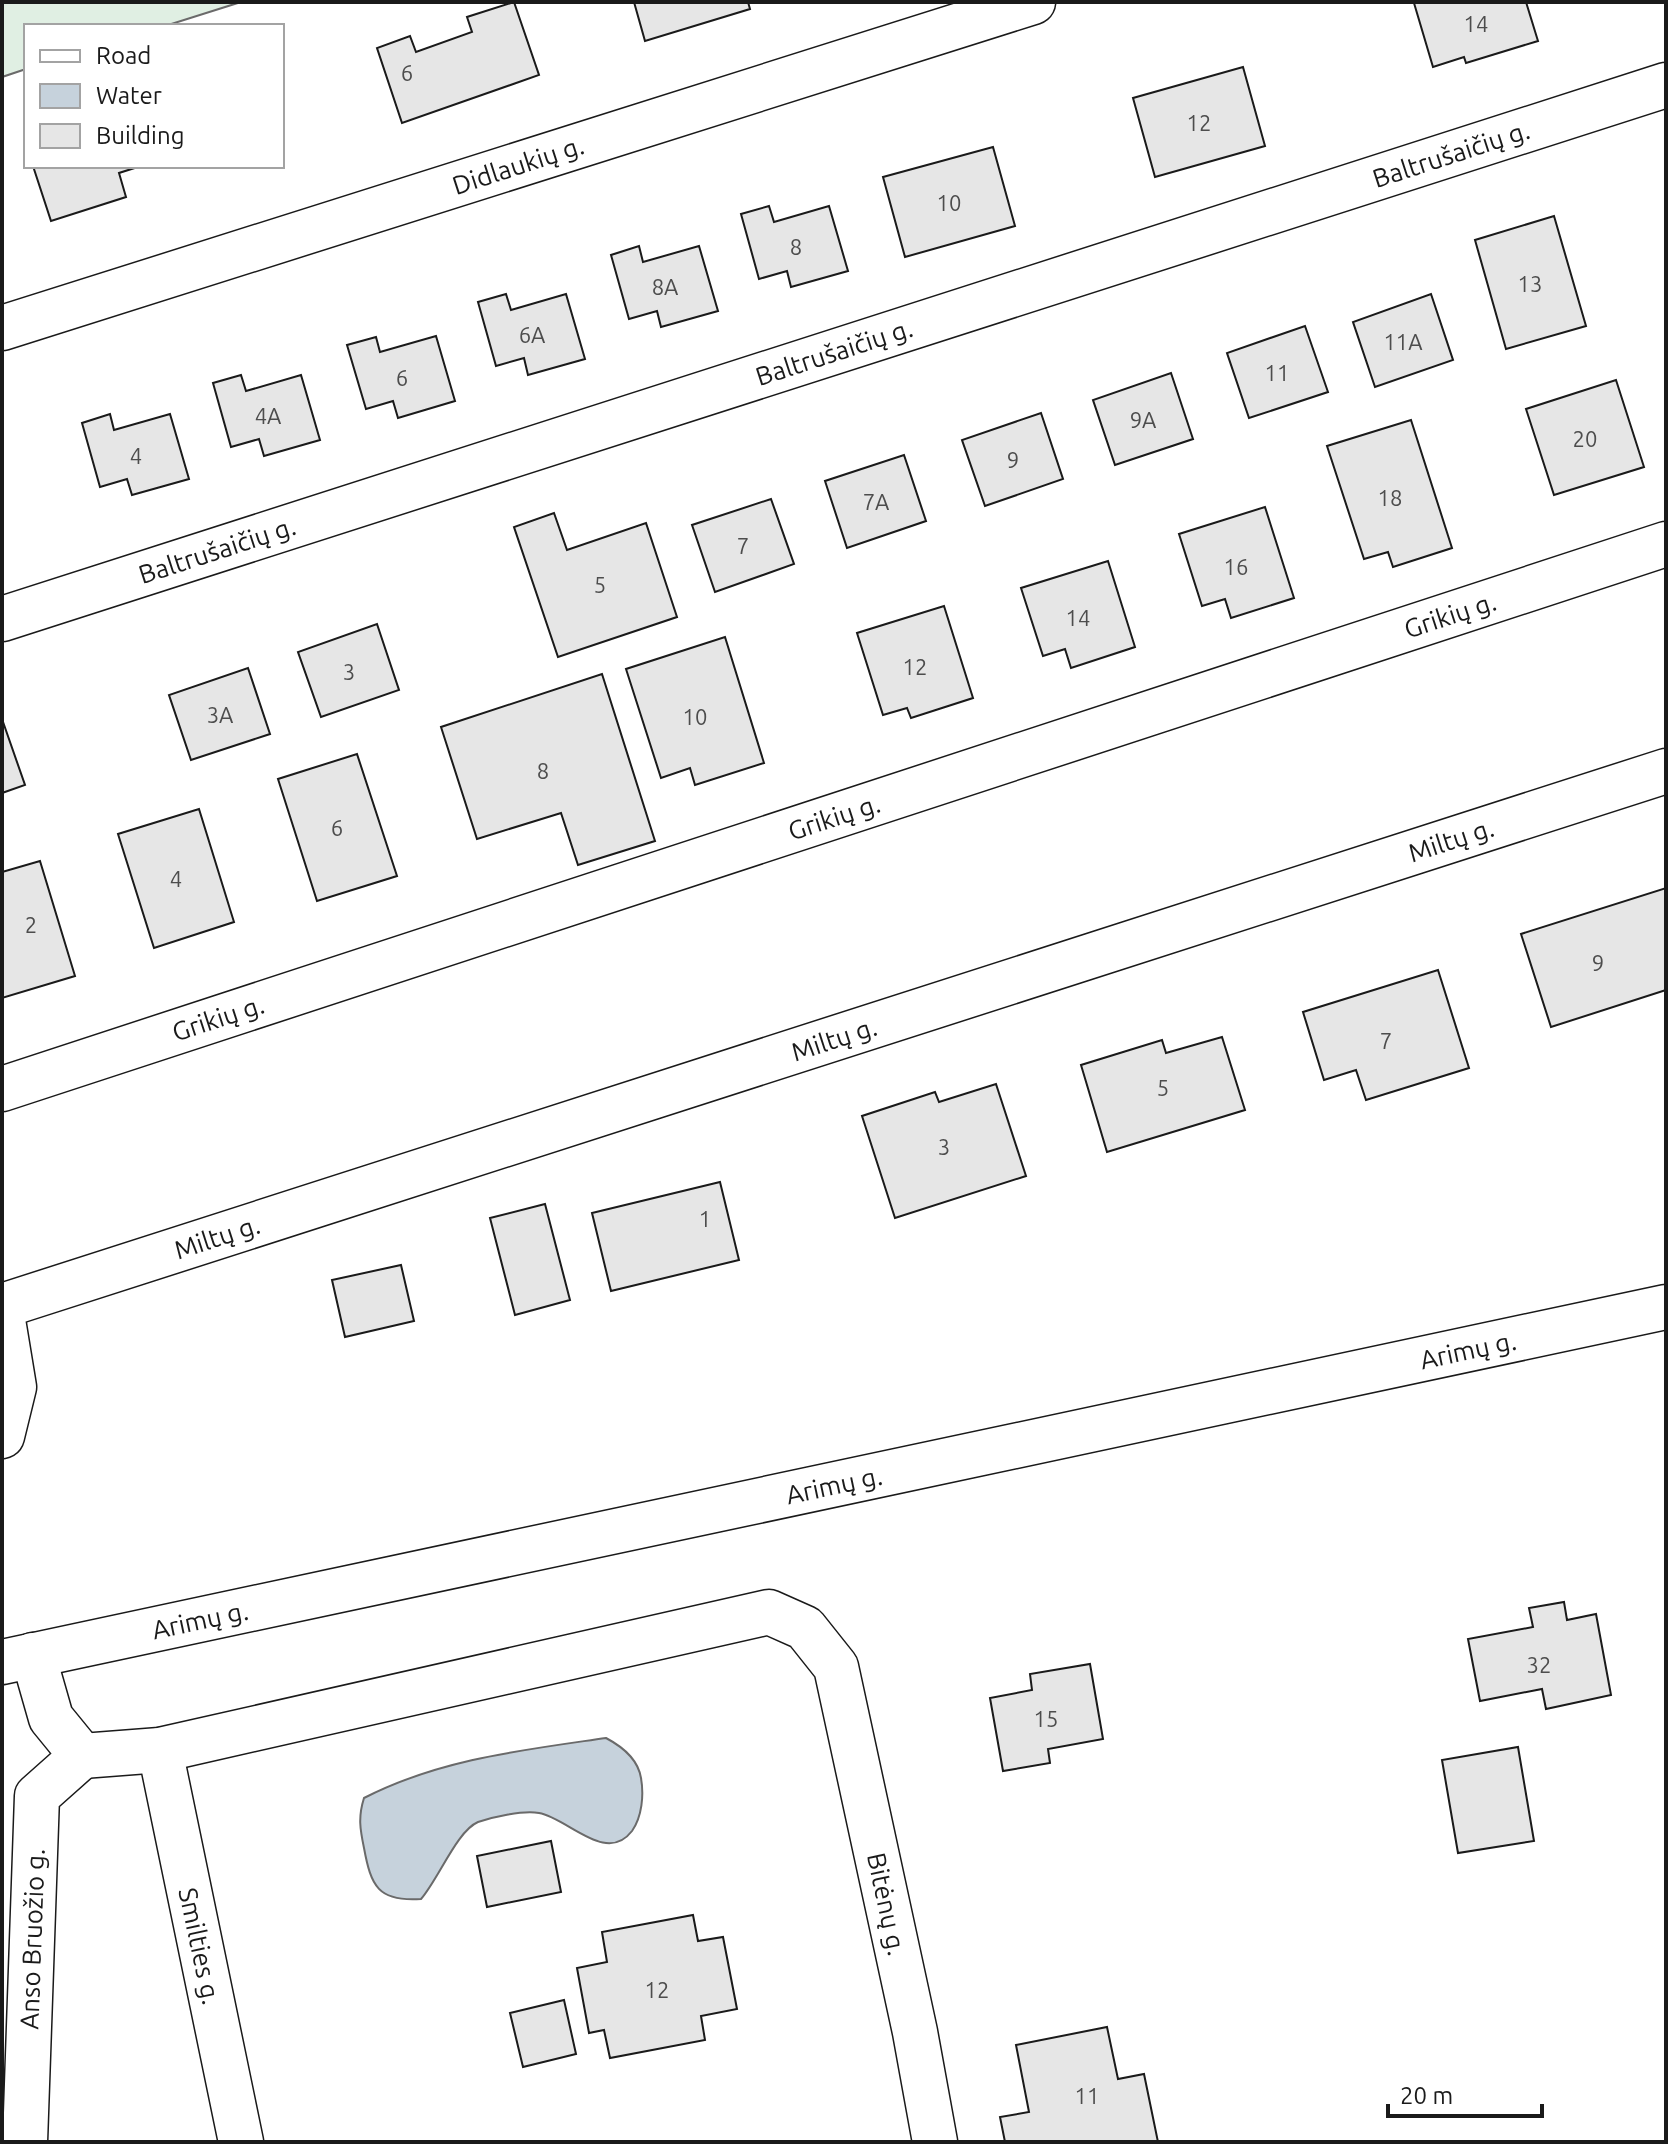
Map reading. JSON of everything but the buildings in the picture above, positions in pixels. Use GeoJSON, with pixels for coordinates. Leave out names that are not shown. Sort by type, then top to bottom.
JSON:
{"type":"FeatureCollection","features":[{"type":"Feature","properties":{"kind":"street","name":"Didlaukių g."},"geometry":{"type":"LineString","coordinates":[[2,328],[1033,2]]}},
{"type":"Feature","properties":{"kind":"street","name":"Baltrušaičių g."},"geometry":{"type":"LineString","coordinates":[[2,619],[1666,85]]}},
{"type":"Feature","properties":{"kind":"street","name":"Grikių g."},"geometry":{"type":"LineString","coordinates":[[2,1089],[1666,544]]}},
{"type":"Feature","properties":{"kind":"street","name":"Miltų g."},"geometry":{"type":"LineString","coordinates":[[2,1306],[1666,771]]}},
{"type":"Feature","properties":{"kind":"street","name":"Arimų g."},"geometry":{"type":"LineString","coordinates":[[18,1658],[1666,1307]]}},
{"type":"Feature","properties":{"kind":"street"},"geometry":{"type":"LineString","coordinates":[[2,1314],[14,1387],[2,1436]]}},
{"type":"Feature","properties":{"kind":"street","name":"Bitėnų g."},"geometry":{"type":"LineString","coordinates":[[160,1750],[769,1612],[805,1628],[836,1667],[915,2032],[935,2142]]}},
{"type":"Feature","properties":{"kind":"street"},"geometry":{"type":"LineString","coordinates":[[18,1658],[51,1718],[82,1756],[160,1750]]}},
{"type":"Feature","properties":{"kind":"street","name":"Smilties g."},"geometry":{"type":"LineString","coordinates":[[160,1750],[241,2142]]}},
{"type":"Feature","properties":{"kind":"street","name":"Anso Bruožio g."},"geometry":{"type":"LineString","coordinates":[[25,2142],[37,1796],[82,1756]]}},
{"type":"Feature","properties":{"kind":"green space"},"geometry":{"type":"Polygon","coordinates":[[[2,2],[241,2],[171,24],[24,24],[24,70],[2,77],[2,2]]]}},
{"type":"Feature","properties":{"kind":"water"},"geometry":{"type":"Polygon","coordinates":[[[606,1738],[629,1754],[641,1778],[640,1813],[632,1831],[622,1840],[599,1842],[539,1813],[508,1814],[470,1827],[421,1899],[395,1898],[379,1889],[374,1882],[361,1829],[364,1798],[452,1765],[606,1738]]]}}]}
